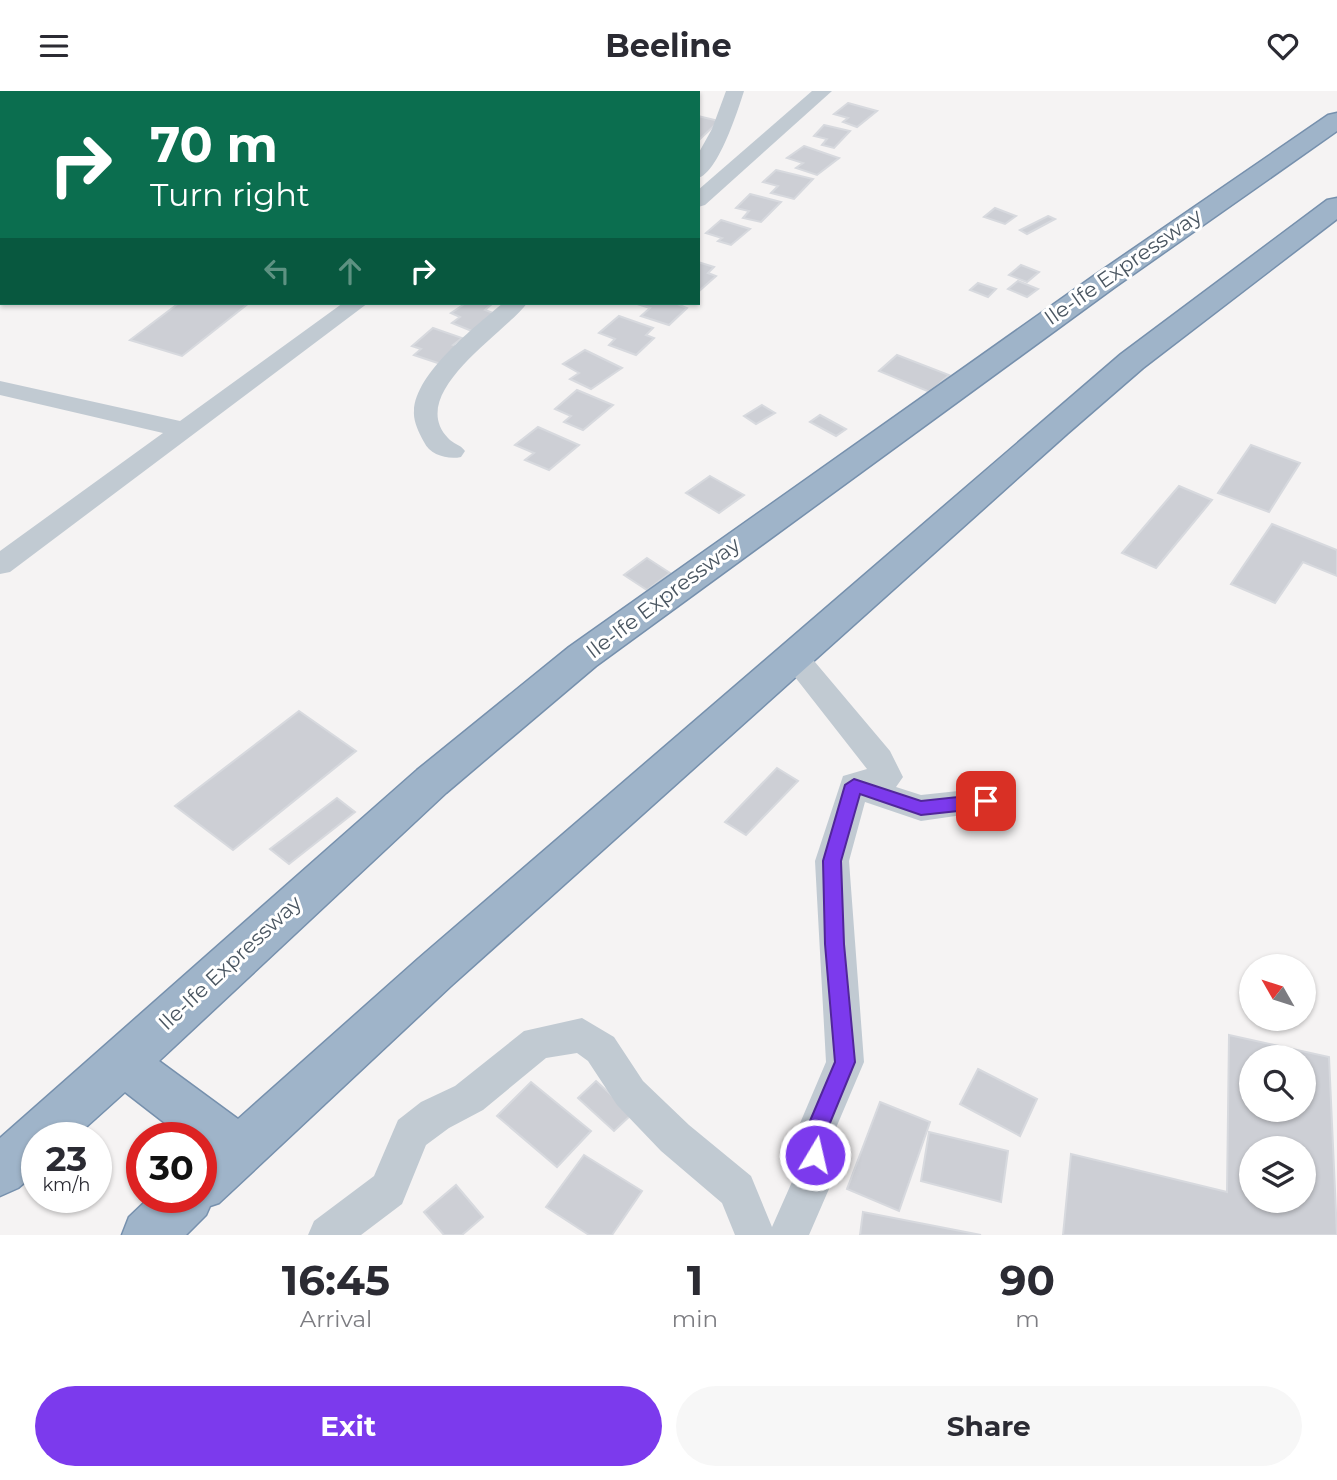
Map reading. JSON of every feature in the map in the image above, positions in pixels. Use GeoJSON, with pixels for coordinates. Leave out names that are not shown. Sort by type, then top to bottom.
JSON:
{"type":"FeatureCollection","features":[{"type":"Feature","properties":{"kind":"highway","name":"Ile-Ife Expressway"},"geometry":{"type":"LineString","coordinates":[[56,1122],[124,1063],[311,888],[491,730],[634,618],[1098,284],[1337,120]]}},
{"type":"Feature","properties":{"kind":"highway"},"geometry":{"type":"LineString","coordinates":[[217,1170],[794,656],[1132,361],[1337,207]]}},
{"type":"Feature","properties":{"kind":"highway"},"geometry":{"type":"LineString","coordinates":[[124,1063],[239,1149]]}},
{"type":"Feature","properties":{"kind":"highway","name":"Ile-Ife Expressway"},"geometry":{"type":"LineString","coordinates":[[0,1171],[21,1153]]}},
{"type":"Feature","properties":{"kind":"highway"},"geometry":{"type":"LineString","coordinates":[[148,1235],[171,1213]]}},
{"type":"Feature","properties":{"kind":"street"},"geometry":{"type":"LineString","coordinates":[[700,168],[722,129],[735,91]]}},
{"type":"Feature","properties":{"kind":"street"},"geometry":{"type":"LineString","coordinates":[[700,199],[823,91]]}},
{"type":"Feature","properties":{"kind":"street"},"geometry":{"type":"LineString","coordinates":[[0,565],[181,429],[354,305]]}},
{"type":"Feature","properties":{"kind":"street"},"geometry":{"type":"LineString","coordinates":[[452,451],[436,443],[425,409],[436,383],[454,360],[514,305]]}},
{"type":"Feature","properties":{"kind":"street"},"geometry":{"type":"LineString","coordinates":[[0,389],[181,429]]}},
{"type":"Feature","properties":{"kind":"street"},"geometry":{"type":"LineString","coordinates":[[794,656],[879,760],[887,777],[854,785]]}},
{"type":"Feature","properties":{"kind":"street"},"geometry":{"type":"LineString","coordinates":[[854,785],[921,808],[986,801]]}},
{"type":"Feature","properties":{"kind":"street"},"geometry":{"type":"LineString","coordinates":[[789,1235],[816,1175],[814,1135],[845,1062],[835,944],[832,861],[854,785]]}},
{"type":"Feature","properties":{"kind":"street"},"geometry":{"type":"LineString","coordinates":[[328,1235],[388,1190],[412,1133],[435,1115],[469,1098],[537,1043],[582,1035],[601,1049],[630,1093],[675,1138],[737,1190],[755,1235]]}},
{"type":"Feature","properties":{"kind":"building"},"geometry":{"type":"Polygon","coordinates":[[[848,103],[877,111],[857,127],[843,122],[848,118],[834,114],[848,103]]]}},
{"type":"Feature","properties":{"kind":"building"},"geometry":{"type":"Polygon","coordinates":[[[700,116],[719,121],[700,139],[700,116]]]}},
{"type":"Feature","properties":{"kind":"building"},"geometry":{"type":"Polygon","coordinates":[[[824,125],[850,131],[834,148],[822,145],[827,139],[814,136],[824,125]]]}},
{"type":"Feature","properties":{"kind":"building"},"geometry":{"type":"Polygon","coordinates":[[[804,146],[839,158],[817,175],[796,168],[803,163],[787,158],[804,146]]]}},
{"type":"Feature","properties":{"kind":"building"},"geometry":{"type":"Polygon","coordinates":[[[776,170],[813,179],[794,199],[771,193],[778,186],[763,182],[776,170]]]}},
{"type":"Feature","properties":{"kind":"building"},"geometry":{"type":"Polygon","coordinates":[[[750,194],[781,202],[761,222],[743,218],[749,211],[736,208],[750,194]]]}},
{"type":"Feature","properties":{"kind":"building"},"geometry":{"type":"Polygon","coordinates":[[[995,208],[1016,216],[1005,224],[984,217],[995,208]]]}},
{"type":"Feature","properties":{"kind":"building"},"geometry":{"type":"Polygon","coordinates":[[[1048,216],[1055,219],[1027,234],[1020,230],[1048,216]]]}},
{"type":"Feature","properties":{"kind":"building"},"geometry":{"type":"Polygon","coordinates":[[[721,220],[750,229],[731,245],[718,241],[722,238],[706,233],[721,220]]]}},
{"type":"Feature","properties":{"kind":"building"},"geometry":{"type":"Polygon","coordinates":[[[700,263],[714,267],[708,273],[716,276],[700,290],[700,263]]]}},
{"type":"Feature","properties":{"kind":"building"},"geometry":{"type":"Polygon","coordinates":[[[1021,265],[1039,272],[1027,282],[1009,275],[1021,265]]]}},
{"type":"Feature","properties":{"kind":"building"},"geometry":{"type":"Polygon","coordinates":[[[1018,281],[1038,289],[1027,297],[1008,289],[1018,281]]]}},
{"type":"Feature","properties":{"kind":"building"},"geometry":{"type":"Polygon","coordinates":[[[978,283],[996,289],[988,297],[970,290],[978,283]]]}},
{"type":"Feature","properties":{"kind":"building"},"geometry":{"type":"Polygon","coordinates":[[[176,305],[246,305],[182,356],[130,340],[176,305]]]}},
{"type":"Feature","properties":{"kind":"building"},"geometry":{"type":"Polygon","coordinates":[[[463,305],[491,305],[485,310],[496,314],[472,331],[452,323],[460,317],[451,313],[463,305]]]}},
{"type":"Feature","properties":{"kind":"building"},"geometry":{"type":"Polygon","coordinates":[[[640,305],[680,305],[687,308],[669,325],[641,316],[650,308],[640,305]]]}},
{"type":"Feature","properties":{"kind":"building"},"geometry":{"type":"Polygon","coordinates":[[[619,316],[653,328],[646,335],[654,338],[636,355],[609,345],[615,339],[599,333],[619,316]]]}},
{"type":"Feature","properties":{"kind":"building"},"geometry":{"type":"Polygon","coordinates":[[[433,328],[462,338],[453,345],[463,349],[444,365],[414,355],[421,349],[412,346],[433,328]]]}},
{"type":"Feature","properties":{"kind":"building"},"geometry":{"type":"Polygon","coordinates":[[[585,350],[622,368],[591,389],[570,379],[579,373],[563,364],[585,350]]]}},
{"type":"Feature","properties":{"kind":"building"},"geometry":{"type":"Polygon","coordinates":[[[897,355],[949,375],[930,392],[879,371],[897,355]]]}},
{"type":"Feature","properties":{"kind":"building"},"geometry":{"type":"Polygon","coordinates":[[[577,390],[613,405],[583,430],[564,422],[571,416],[555,409],[577,390]]]}},
{"type":"Feature","properties":{"kind":"building"},"geometry":{"type":"Polygon","coordinates":[[[762,405],[775,413],[756,424],[744,416],[762,405]]]}},
{"type":"Feature","properties":{"kind":"building"},"geometry":{"type":"Polygon","coordinates":[[[820,415],[846,429],[836,436],[810,422],[820,415]]]}},
{"type":"Feature","properties":{"kind":"building"},"geometry":{"type":"Polygon","coordinates":[[[538,427],[579,445],[549,470],[525,460],[534,453],[515,445],[538,427]]]}},
{"type":"Feature","properties":{"kind":"building"},"geometry":{"type":"Polygon","coordinates":[[[1251,445],[1300,463],[1269,512],[1218,493],[1251,445]]]}},
{"type":"Feature","properties":{"kind":"building"},"geometry":{"type":"Polygon","coordinates":[[[710,476],[744,495],[719,513],[686,493],[710,476]]]}},
{"type":"Feature","properties":{"kind":"building"},"geometry":{"type":"Polygon","coordinates":[[[1179,486],[1212,500],[1156,568],[1122,553],[1179,486]]]}},
{"type":"Feature","properties":{"kind":"building"},"geometry":{"type":"Polygon","coordinates":[[[1272,524],[1337,550],[1337,576],[1303,562],[1275,603],[1231,584],[1272,524]]]}},
{"type":"Feature","properties":{"kind":"building"},"geometry":{"type":"Polygon","coordinates":[[[647,558],[670,573],[647,590],[624,575],[647,558]]]}},
{"type":"Feature","properties":{"kind":"building"},"geometry":{"type":"Polygon","coordinates":[[[299,711],[356,751],[233,850],[175,806],[299,711]]]}},
{"type":"Feature","properties":{"kind":"building"},"geometry":{"type":"Polygon","coordinates":[[[777,768],[798,781],[746,835],[725,822],[777,768]]]}},
{"type":"Feature","properties":{"kind":"building"},"geometry":{"type":"Polygon","coordinates":[[[337,798],[355,812],[289,864],[270,849],[337,798]]]}},
{"type":"Feature","properties":{"kind":"building"},"geometry":{"type":"Polygon","coordinates":[[[1229,1035],[1274,1045],[1239,1045],[1239,1122],[1316,1122],[1316,1054],[1329,1057],[1337,1235],[1063,1235],[1071,1154],[1227,1192],[1229,1035]]]}},
{"type":"Feature","properties":{"kind":"building"},"geometry":{"type":"Polygon","coordinates":[[[978,1069],[1037,1099],[1020,1136],[960,1104],[978,1069]]]}},
{"type":"Feature","properties":{"kind":"building"},"geometry":{"type":"Polygon","coordinates":[[[596,1081],[632,1114],[614,1131],[578,1098],[596,1081]]]}},
{"type":"Feature","properties":{"kind":"building"},"geometry":{"type":"Polygon","coordinates":[[[531,1082],[591,1131],[557,1167],[497,1116],[531,1082]]]}},
{"type":"Feature","properties":{"kind":"building"},"geometry":{"type":"Polygon","coordinates":[[[880,1102],[930,1122],[899,1211],[847,1189],[880,1102]]]}},
{"type":"Feature","properties":{"kind":"building"},"geometry":{"type":"Polygon","coordinates":[[[929,1132],[1008,1151],[1001,1202],[921,1181],[929,1132]]]}},
{"type":"Feature","properties":{"kind":"building"},"geometry":{"type":"Polygon","coordinates":[[[584,1155],[642,1191],[612,1235],[589,1235],[546,1207],[584,1155]]]}},
{"type":"Feature","properties":{"kind":"building"},"geometry":{"type":"Polygon","coordinates":[[[456,1185],[483,1217],[462,1235],[444,1235],[424,1212],[456,1185]]]}},
{"type":"Feature","properties":{"kind":"building"},"geometry":{"type":"Polygon","coordinates":[[[863,1212],[981,1235],[860,1235],[863,1212]]]}},
{"type":"Feature","properties":{"kind":"route"},"geometry":{"type":"LineString","coordinates":[[815,1155],[814,1135],[845,1062],[835,944],[832,861],[854,785],[921,808],[969,805],[986,801]]}}]}
